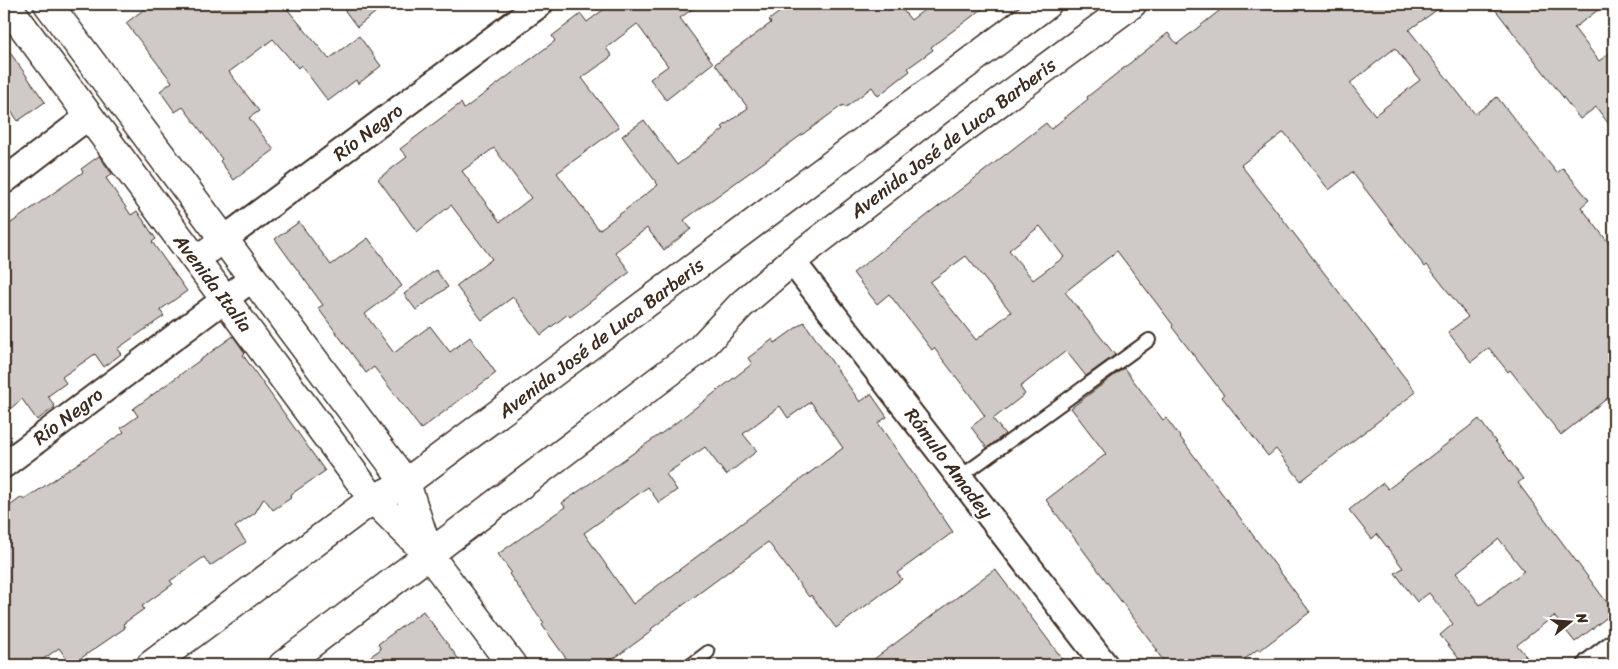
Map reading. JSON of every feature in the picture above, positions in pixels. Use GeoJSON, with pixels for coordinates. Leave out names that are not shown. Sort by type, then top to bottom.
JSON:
{"type":"FeatureCollection","features":[{"type":"Feature","properties":{"kind":"main road","name":"Avenida Italia"},"geometry":{"type":"LineString","coordinates":[[6,4],[373,499],[429,555],[512,665]]}},
{"type":"Feature","properties":{"kind":"main road","name":"Avenida Italia"},"geometry":{"type":"LineString","coordinates":[[48,4],[406,483],[429,555]]}},
{"type":"Feature","properties":{"kind":"main road","name":"Avenida José de Luca Barberis"},"geometry":{"type":"LineString","coordinates":[[151,665],[373,499],[406,483],[1047,4]]}},
{"type":"Feature","properties":{"kind":"main road","name":"Avenida José de Luca Barberis"},"geometry":{"type":"LineString","coordinates":[[283,665],[700,349],[741,305],[792,261],[954,135],[1132,4]]}},
{"type":"Feature","properties":{"kind":"street","name":"Río Negro"},"geometry":{"type":"LineString","coordinates":[[196,260],[540,4]]}},
{"type":"Feature","properties":{"kind":"street"},"geometry":{"type":"LineString","coordinates":[[4,181],[90,116]]}},
{"type":"Feature","properties":{"kind":"street","name":"Rómulo Amadey"},"geometry":{"type":"LineString","coordinates":[[792,261],[1105,665]]}},
{"type":"Feature","properties":{"kind":"street","name":"Río Negro"},"geometry":{"type":"LineString","coordinates":[[4,465],[253,278]]}},
{"type":"Feature","properties":{"kind":"street"},"geometry":{"type":"LineString","coordinates":[[1591,665],[1614,647]]}},
{"type":"Feature","properties":{"kind":"lane"},"geometry":{"type":"LineString","coordinates":[[960,477],[1149,340]]}},
{"type":"Feature","properties":{"kind":"lane"},"geometry":{"type":"LineString","coordinates":[[691,665],[708,652]]}},
{"type":"Feature","properties":{"kind":"building"},"geometry":{"type":"Polygon","coordinates":[[[151,4],[283,4],[329,59],[359,36],[381,66],[358,84],[356,80],[328,101],[301,65],[298,68],[273,39],[229,72],[259,111],[249,118],[274,150],[234,180],[220,161],[222,159],[183,107],[175,112],[160,91],[172,82],[126,23],[151,4]]]}},
{"type":"Feature","properties":{"kind":"building"},"geometry":{"type":"Polygon","coordinates":[[[340,4],[386,4],[357,27],[340,4]]]}},
{"type":"Feature","properties":{"kind":"building"},"geometry":{"type":"Polygon","coordinates":[[[611,4],[699,4],[680,18],[713,63],[666,100],[650,79],[668,66],[637,24],[606,48],[612,56],[582,78],[619,127],[557,173],[599,230],[658,185],[622,136],[644,120],[677,165],[724,129],[722,127],[748,108],[715,64],[771,23],[769,20],[790,4],[898,4],[911,20],[932,4],[989,4],[931,47],[933,50],[908,68],[910,71],[878,96],[872,87],[845,108],[843,105],[684,220],[691,229],[664,250],[647,228],[615,252],[630,272],[570,317],[568,314],[541,335],[513,297],[482,320],[456,286],[492,259],[451,205],[417,232],[378,179],[407,157],[400,149],[461,103],[464,109],[555,41],[552,36],[581,14],[587,22],[611,4]],[[494,148],[462,171],[500,222],[531,198],[494,148]]]}},
{"type":"Feature","properties":{"kind":"building"},"geometry":{"type":"Polygon","coordinates":[[[1228,4],[1445,4],[1409,30],[1475,114],[1497,97],[1557,173],[1563,168],[1589,200],[1581,207],[1614,250],[1614,393],[1561,435],[1510,370],[1508,372],[1489,348],[1471,362],[1448,332],[1468,317],[1427,265],[1425,267],[1352,172],[1329,190],[1284,132],[1241,165],[1416,392],[1301,481],[1276,449],[1268,456],[1222,397],[1224,395],[1117,251],[1065,292],[1115,355],[1086,376],[1066,351],[1020,387],[1025,394],[993,419],[1005,434],[987,448],[971,427],[985,416],[967,391],[934,348],[932,350],[889,294],[877,304],[853,273],[1046,123],[1051,129],[1088,99],[1087,97],[1168,33],[1177,44],[1228,4]],[[1395,48],[1350,83],[1375,115],[1420,80],[1395,48]],[[1040,226],[1009,250],[1033,280],[1064,257],[1040,226]],[[966,256],[930,282],[976,340],[1011,312],[966,256]]]}},
{"type":"Feature","properties":{"kind":"building"},"geometry":{"type":"Polygon","coordinates":[[[1491,4],[1606,4],[1574,28],[1599,61],[1614,50],[1614,131],[1596,107],[1580,119],[1491,4]]]}},
{"type":"Feature","properties":{"kind":"building"},"geometry":{"type":"Polygon","coordinates":[[[4,44],[45,102],[18,121],[4,101],[4,44]]]}},
{"type":"Feature","properties":{"kind":"building"},"geometry":{"type":"Polygon","coordinates":[[[99,156],[112,174],[106,178],[131,215],[137,211],[156,239],[152,242],[187,291],[160,310],[164,316],[117,349],[121,354],[104,367],[95,354],[62,377],[66,383],[48,396],[55,407],[37,420],[22,399],[4,414],[4,228],[83,172],[81,169],[99,156]]]}},
{"type":"Feature","properties":{"kind":"building"},"geometry":{"type":"Polygon","coordinates":[[[299,222],[331,265],[368,238],[384,259],[402,286],[365,314],[394,353],[430,326],[450,352],[470,337],[496,373],[421,429],[374,367],[366,373],[318,308],[323,305],[275,239],[299,222]]]}},
{"type":"Feature","properties":{"kind":"building"},"geometry":{"type":"Polygon","coordinates":[[[436,270],[448,287],[416,310],[404,294],[436,270]]]}},
{"type":"Feature","properties":{"kind":"building"},"geometry":{"type":"Polygon","coordinates":[[[804,322],[860,402],[871,394],[887,417],[878,423],[953,532],[897,573],[902,579],[836,628],[811,595],[809,597],[768,542],[605,665],[571,665],[542,625],[544,623],[509,574],[511,572],[498,554],[565,507],[562,503],[669,428],[752,364],[748,358],[773,339],[775,343],[804,322]],[[811,402],[788,418],[780,406],[743,434],[757,451],[726,475],[705,447],[666,474],[677,490],[659,503],[648,487],[584,533],[633,604],[843,448],[811,402]]]}},
{"type":"Feature","properties":{"kind":"building"},"geometry":{"type":"Polygon","coordinates":[[[233,336],[245,353],[243,355],[325,471],[290,495],[291,498],[273,510],[264,498],[255,513],[235,527],[246,542],[210,566],[204,557],[170,581],[173,584],[142,606],[144,609],[123,624],[125,628],[71,665],[59,648],[35,665],[13,665],[4,653],[4,510],[22,497],[24,500],[124,432],[121,428],[138,416],[133,409],[233,336]]]}},
{"type":"Feature","properties":{"kind":"building"},"geometry":{"type":"Polygon","coordinates":[[[1124,368],[1163,420],[1166,418],[1310,612],[1259,651],[1258,649],[1237,665],[1167,665],[1046,500],[1106,454],[1071,408],[1124,368]]]}},
{"type":"Feature","properties":{"kind":"building"},"geometry":{"type":"Polygon","coordinates":[[[1479,419],[1523,479],[1518,483],[1614,612],[1575,642],[1554,616],[1517,645],[1533,665],[1464,665],[1440,635],[1453,624],[1429,593],[1417,602],[1395,573],[1403,568],[1377,534],[1372,539],[1349,510],[1383,483],[1388,489],[1479,419]],[[1499,539],[1456,573],[1480,605],[1524,571],[1499,539]]]}},
{"type":"Feature","properties":{"kind":"building"},"geometry":{"type":"Polygon","coordinates":[[[995,569],[1067,665],[866,665],[995,569]]]}},
{"type":"Feature","properties":{"kind":"building"},"geometry":{"type":"Polygon","coordinates":[[[423,611],[463,665],[358,665],[381,649],[378,644],[423,611]]]}}]}
